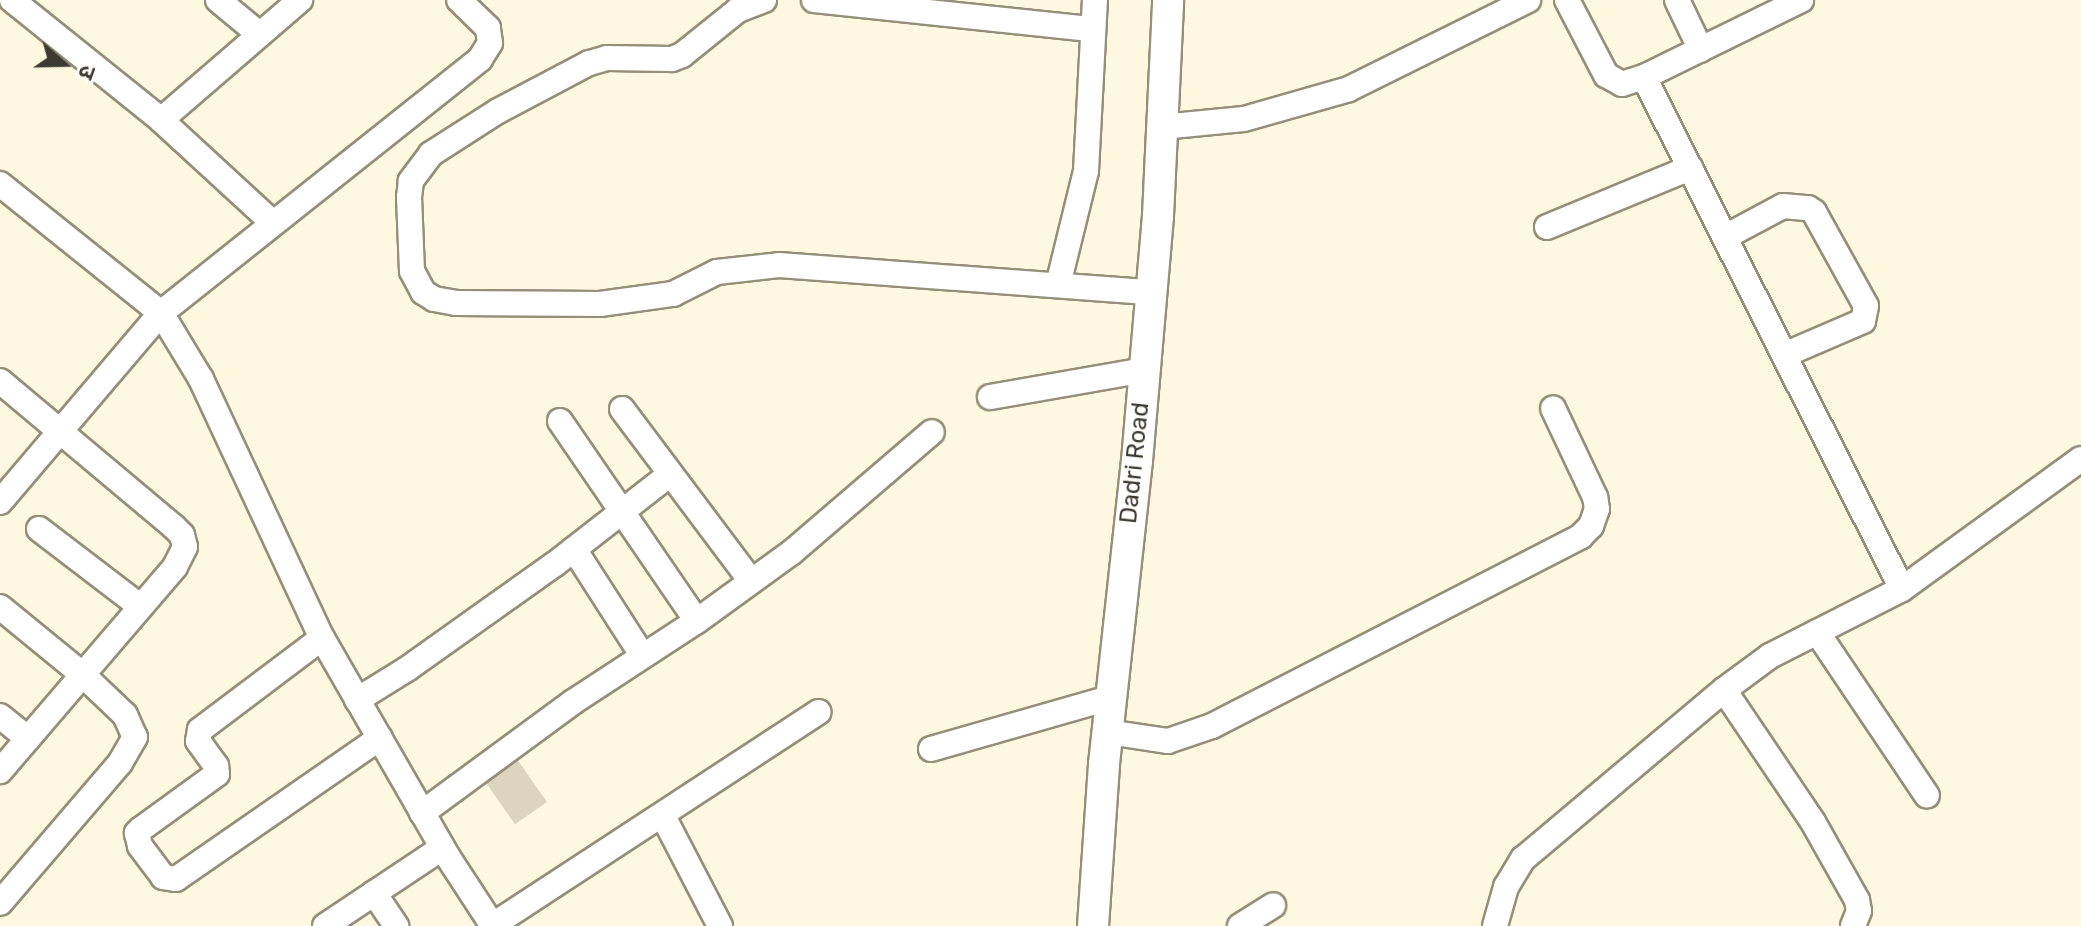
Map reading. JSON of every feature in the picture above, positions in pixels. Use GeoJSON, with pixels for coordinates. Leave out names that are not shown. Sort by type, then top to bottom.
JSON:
{"type":"FeatureCollection","features":[{"type":"Feature","properties":{"kind":"main road","name":"Dadri Road"},"geometry":{"type":"LineString","coordinates":[[1093,926],[1108,732],[1158,216],[1168,0]]}},
{"type":"Feature","properties":{"kind":"street"},"geometry":{"type":"LineString","coordinates":[[12,0],[161,120],[273,223]]}},
{"type":"Feature","properties":{"kind":"street"},"geometry":{"type":"LineString","coordinates":[[218,0],[259,34]]}},
{"type":"Feature","properties":{"kind":"street"},"geometry":{"type":"LineString","coordinates":[[161,120],[300,0]]}},
{"type":"Feature","properties":{"kind":"street"},"geometry":{"type":"LineString","coordinates":[[0,502],[161,313],[480,59],[490,43],[488,28],[459,0]]}},
{"type":"Feature","properties":{"kind":"street"},"geometry":{"type":"LineString","coordinates":[[764,0],[738,10],[682,55],[662,61],[607,58],[589,63],[498,111],[431,154],[411,181],[409,197],[412,271],[423,292],[434,299],[456,303],[600,304],[673,294],[717,272],[779,265],[1150,292]]}},
{"type":"Feature","properties":{"kind":"street"},"geometry":{"type":"LineString","coordinates":[[814,0],[1092,29]]}},
{"type":"Feature","properties":{"kind":"street"},"geometry":{"type":"LineString","coordinates":[[1058,285],[1086,171],[1095,0]]}},
{"type":"Feature","properties":{"kind":"street"},"geometry":{"type":"LineString","coordinates":[[1162,127],[1244,119],[1349,89],[1528,0]]}},
{"type":"Feature","properties":{"kind":"street"},"geometry":{"type":"LineString","coordinates":[[1567,0],[1606,75],[1622,84],[1701,50],[1795,1]]}},
{"type":"Feature","properties":{"kind":"street"},"geometry":{"type":"LineString","coordinates":[[1677,0],[1701,50]]}},
{"type":"Feature","properties":{"kind":"street"},"geometry":{"type":"LineString","coordinates":[[1644,77],[1902,589]]}},
{"type":"Feature","properties":{"kind":"street"},"geometry":{"type":"LineString","coordinates":[[1547,227],[1690,168]]}},
{"type":"Feature","properties":{"kind":"street"},"geometry":{"type":"LineString","coordinates":[[0,184],[161,313],[201,379],[322,638],[442,848],[493,926],[819,712]]}},
{"type":"Feature","properties":{"kind":"street"},"geometry":{"type":"LineString","coordinates":[[1725,237],[1783,206],[1808,208],[1814,212],[1866,306],[1863,321],[1784,355]]}},
{"type":"Feature","properties":{"kind":"street"},"geometry":{"type":"LineString","coordinates":[[990,397],[1144,370]]}},
{"type":"Feature","properties":{"kind":"street"},"geometry":{"type":"LineString","coordinates":[[0,381],[182,535],[185,547],[182,557],[141,607],[0,771]]}},
{"type":"Feature","properties":{"kind":"street"},"geometry":{"type":"LineString","coordinates":[[1108,732],[1168,741],[1212,726],[1581,536],[1591,526],[1597,509],[1595,497],[1553,408]]}},
{"type":"Feature","properties":{"kind":"street"},"geometry":{"type":"LineString","coordinates":[[622,409],[751,581]]}},
{"type":"Feature","properties":{"kind":"street"},"geometry":{"type":"LineString","coordinates":[[560,421],[697,621]]}},
{"type":"Feature","properties":{"kind":"street"},"geometry":{"type":"LineString","coordinates":[[422,813],[792,552],[932,432]]}},
{"type":"Feature","properties":{"kind":"street"},"geometry":{"type":"LineString","coordinates":[[1495,926],[1506,887],[1523,859],[1724,690],[1770,656],[1902,589],[2081,459]]}},
{"type":"Feature","properties":{"kind":"street"},"geometry":{"type":"LineString","coordinates":[[357,700],[407,669],[574,549],[670,474]]}},
{"type":"Feature","properties":{"kind":"street"},"geometry":{"type":"LineString","coordinates":[[39,529],[141,607]]}},
{"type":"Feature","properties":{"kind":"street"},"geometry":{"type":"LineString","coordinates":[[574,549],[642,655]]}},
{"type":"Feature","properties":{"kind":"street"},"geometry":{"type":"LineString","coordinates":[[0,607],[82,674],[133,726],[135,737],[132,747],[0,903]]}},
{"type":"Feature","properties":{"kind":"street"},"geometry":{"type":"LineString","coordinates":[[1817,632],[1927,796]]}},
{"type":"Feature","properties":{"kind":"street"},"geometry":{"type":"LineString","coordinates":[[322,638],[200,730],[198,741],[216,766],[217,774],[141,829],[137,833],[140,846],[163,877],[176,879],[380,738]]}},
{"type":"Feature","properties":{"kind":"street"},"geometry":{"type":"LineString","coordinates":[[1724,690],[1813,822],[1857,900],[1859,911],[1853,926]]}},
{"type":"Feature","properties":{"kind":"street"},"geometry":{"type":"LineString","coordinates":[[931,749],[1112,697]]}},
{"type":"Feature","properties":{"kind":"street"},"geometry":{"type":"LineString","coordinates":[[0,716],[28,739]]}},
{"type":"Feature","properties":{"kind":"street"},"geometry":{"type":"LineString","coordinates":[[663,816],[720,926]]}},
{"type":"Feature","properties":{"kind":"street"},"geometry":{"type":"LineString","coordinates":[[325,926],[442,848]]}},
{"type":"Feature","properties":{"kind":"street"},"geometry":{"type":"LineString","coordinates":[[374,893],[396,926]]}},
{"type":"Feature","properties":{"kind":"street"},"geometry":{"type":"LineString","coordinates":[[1240,926],[1273,905]]}},
{"type":"Feature","properties":{"kind":"building"},"geometry":{"type":"Polygon","coordinates":[[[512,752],[547,802],[515,824],[480,774],[512,752]]]}}]}
